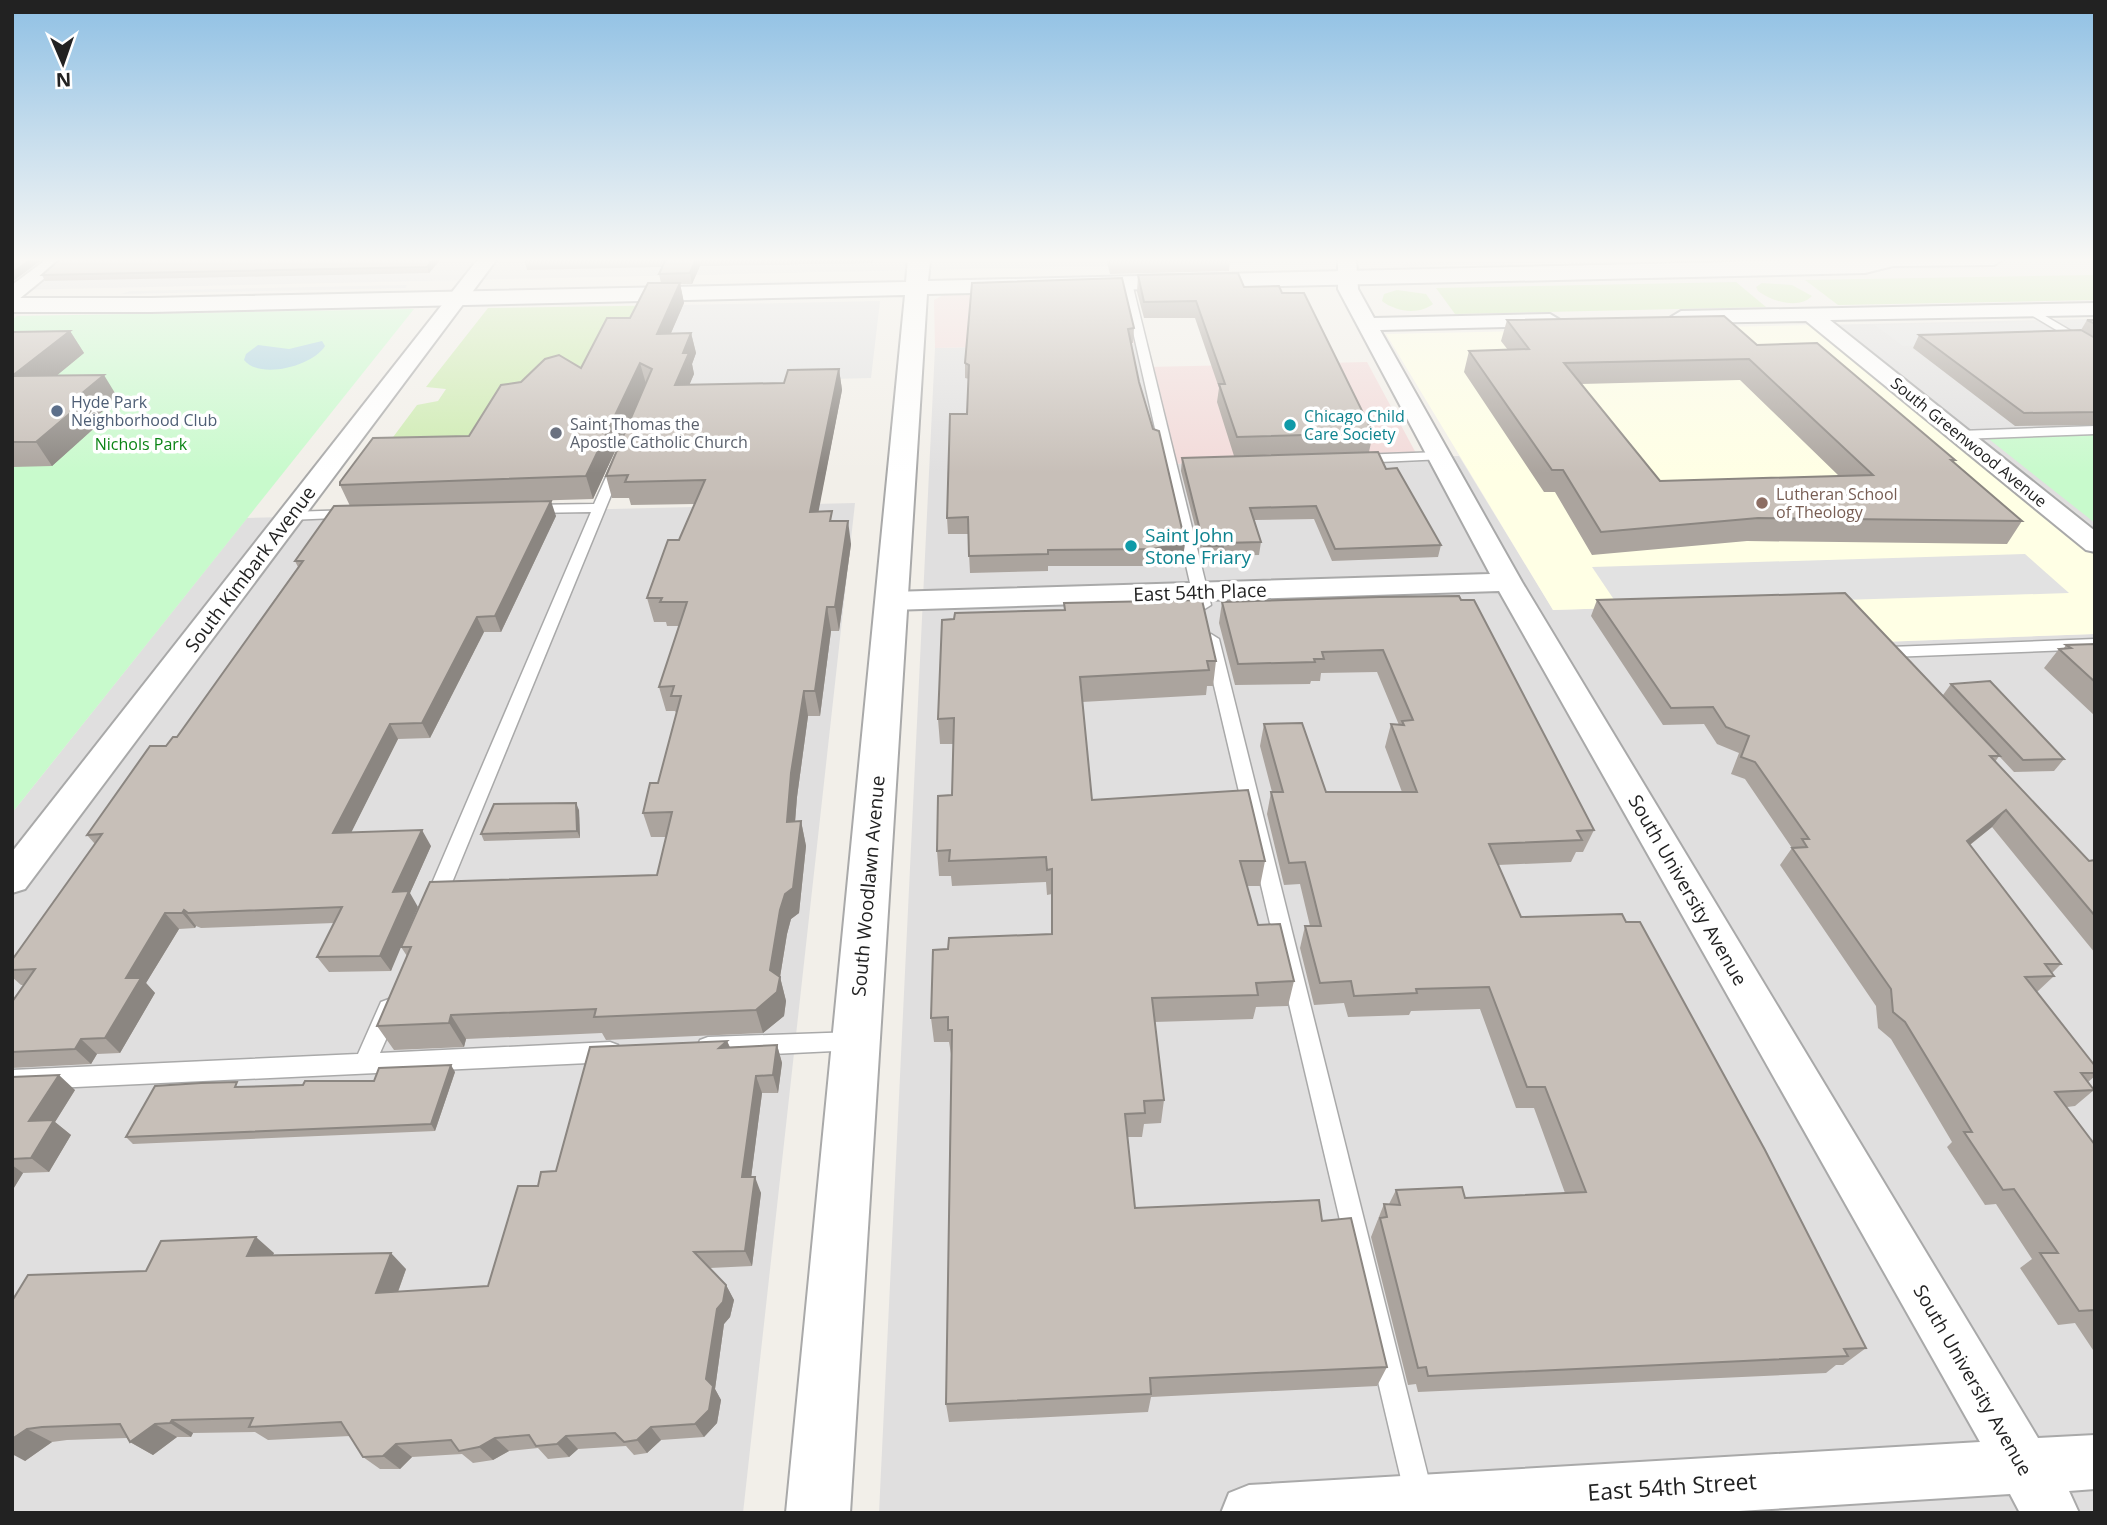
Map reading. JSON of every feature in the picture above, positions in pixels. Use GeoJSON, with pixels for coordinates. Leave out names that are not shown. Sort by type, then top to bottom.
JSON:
{"type":"FeatureCollection","features":[{"type":"Feature","properties":{"kind":"street","name":"South Kimbark Avenue"},"geometry":{"type":"LineString","coordinates":[[12,879],[432,330]]}},
{"type":"Feature","properties":{"kind":"street","name":"South Woodlawn Avenue"},"geometry":{"type":"LineString","coordinates":[[818,1513],[913,330]]}},
{"type":"Feature","properties":{"kind":"street","name":"South University Avenue"},"geometry":{"type":"LineString","coordinates":[[1369,330],[1508,582],[2051,1513]]}},
{"type":"Feature","properties":{"kind":"street","name":"South Greenwood Avenue"},"geometry":{"type":"LineString","coordinates":[[1830,330],[2095,544]]}},
{"type":"Feature","properties":{"kind":"street","name":"East 54th Place"},"geometry":{"type":"LineString","coordinates":[[891,601],[1508,582]]}},
{"type":"Feature","properties":{"kind":"street","name":"East 54th Street"},"geometry":{"type":"LineString","coordinates":[[1249,1513],[1422,1508],[2095,1462]]}},
{"type":"Feature","properties":{"kind":"lane"},"geometry":{"type":"LineString","coordinates":[[1140,330],[1176,463],[1200,592],[1422,1508]]}},
{"type":"Feature","properties":{"kind":"lane"},"geometry":{"type":"LineString","coordinates":[[2063,330],[2095,350]]}},
{"type":"Feature","properties":{"kind":"lane"},"geometry":{"type":"LineString","coordinates":[[1960,435],[2095,430]]}},
{"type":"Feature","properties":{"kind":"lane"},"geometry":{"type":"LineString","coordinates":[[424,924],[625,448]]}},
{"type":"Feature","properties":{"kind":"lane"},"geometry":{"type":"LineString","coordinates":[[1349,459],[1439,456]]}},
{"type":"Feature","properties":{"kind":"lane"},"geometry":{"type":"LineString","coordinates":[[520,510],[600,508]]}},
{"type":"Feature","properties":{"kind":"lane"},"geometry":{"type":"LineString","coordinates":[[290,516],[373,514]]}},
{"type":"Feature","properties":{"kind":"lane"},"geometry":{"type":"LineString","coordinates":[[1909,672],[1890,652],[2095,645]]}},
{"type":"Feature","properties":{"kind":"lane"},"geometry":{"type":"LineString","coordinates":[[365,1063],[397,987]]}},
{"type":"Feature","properties":{"kind":"lane"},"geometry":{"type":"LineString","coordinates":[[683,1049],[856,1041]]}},
{"type":"Feature","properties":{"kind":"lane"},"geometry":{"type":"LineString","coordinates":[[12,1080],[628,1051]]}},
{"type":"Feature","properties":{"kind":"shaded area"},"geometry":{"type":"Polygon","coordinates":[[[673,330],[877,330],[871,378],[794,380],[788,405],[630,408],[673,330]]]}},
{"type":"Feature","properties":{"kind":"shaded area"},"geometry":{"type":"Polygon","coordinates":[[[935,330],[1138,330],[1141,343],[935,348],[935,330]]]}},
{"type":"Feature","properties":{"kind":"shaded area","name":"Lutheran School of Theology"},"geometry":{"type":"Polygon","coordinates":[[[1570,330],[1824,330],[2095,549],[2095,634],[1881,642],[1843,601],[1553,610],[1386,334],[1570,330]]]}},
{"type":"Feature","properties":{"kind":"shaded area"},"geometry":{"type":"Polygon","coordinates":[[[1824,330],[2095,330],[2095,549],[1824,330]]]}},
{"type":"Feature","properties":{"kind":"shaded area"},"geometry":{"type":"Polygon","coordinates":[[[1882,330],[2052,330],[2072,343],[1903,346],[1882,330]]]}},
{"type":"Feature","properties":{"kind":"shaded area"},"geometry":{"type":"Polygon","coordinates":[[[1141,343],[1170,464],[1459,456],[1553,610],[1843,601],[1881,642],[2095,634],[2095,1513],[879,1513],[935,348],[1141,343]]]}},
{"type":"Feature","properties":{"kind":"shaded area"},"geometry":{"type":"Polygon","coordinates":[[[1367,362],[1418,457],[1169,464],[1147,367],[1367,362]]]}},
{"type":"Feature","properties":{"kind":"shaded area"},"geometry":{"type":"Polygon","coordinates":[[[855,503],[743,1513],[12,1513],[12,813],[247,518],[855,503]]]}},
{"type":"Feature","properties":{"kind":"shaded area"},"geometry":{"type":"Polygon","coordinates":[[[2025,554],[2069,593],[1619,607],[1592,567],[2025,554]]]}},
{"type":"Feature","properties":{"kind":"green space","name":"Nichols Park"},"geometry":{"type":"Polygon","coordinates":[[[12,330],[397,330],[12,813],[12,330]]]}},
{"type":"Feature","properties":{"kind":"green space"},"geometry":{"type":"Polygon","coordinates":[[[471,330],[645,330],[604,357],[478,459],[379,456],[417,405],[438,401],[446,389],[426,387],[471,330]]]}},
{"type":"Feature","properties":{"kind":"green space"},"geometry":{"type":"Polygon","coordinates":[[[2095,433],[2095,523],[1985,436],[2095,433]]]}},
{"type":"Feature","properties":{"kind":"water"},"geometry":{"type":"Polygon","coordinates":[[[322,341],[325,346],[319,353],[286,368],[262,369],[244,360],[246,354],[258,345],[289,349],[322,341]]]}},
{"type":"Feature","properties":{"kind":"building"},"geometry":{"type":"Polygon","coordinates":[[[601,330],[659,330],[657,334],[691,333],[683,353],[689,353],[675,385],[784,383],[788,370],[839,369],[810,512],[832,511],[830,521],[848,521],[835,607],[827,607],[815,691],[804,691],[791,773],[787,822],[801,821],[793,888],[785,894],[780,910],[770,970],[780,977],[777,992],[756,1010],[594,1017],[596,1009],[451,1015],[449,1023],[377,1026],[411,947],[401,947],[430,882],[657,875],[672,812],[643,813],[650,783],[658,783],[681,696],[671,696],[674,686],[659,687],[687,602],[660,602],[662,598],[647,598],[668,540],[679,540],[705,480],[625,482],[628,475],[606,476],[652,369],[640,363],[586,476],[340,485],[373,438],[469,436],[501,385],[521,382],[545,359],[559,355],[581,368],[601,330]]]}},
{"type":"Feature","properties":{"kind":"building"},"geometry":{"type":"Polygon","coordinates":[[[968,330],[1128,330],[1139,382],[1153,429],[1159,431],[1185,542],[1153,549],[1048,550],[1048,554],[969,556],[968,517],[947,518],[950,414],[967,414],[969,365],[965,363],[968,330]]]}},
{"type":"Feature","properties":{"kind":"building"},"geometry":{"type":"Polygon","coordinates":[[[1206,330],[1322,330],[1373,433],[1237,437],[1219,384],[1225,384],[1206,330]]]}},
{"type":"Feature","properties":{"kind":"building"},"geometry":{"type":"Polygon","coordinates":[[[1515,330],[1740,330],[1757,345],[1817,343],[1955,460],[1951,460],[2022,521],[1758,518],[1601,532],[1563,470],[1552,470],[1469,351],[1529,349],[1515,330]],[[1749,359],[1564,363],[1660,481],[1873,475],[1749,359]]]}},
{"type":"Feature","properties":{"kind":"building"},"geometry":{"type":"Polygon","coordinates":[[[2081,330],[2095,338],[2095,412],[2024,413],[1919,335],[2081,330]]]}},
{"type":"Feature","properties":{"kind":"building"},"geometry":{"type":"Polygon","coordinates":[[[70,331],[12,376],[12,332],[70,331]]]}},
{"type":"Feature","properties":{"kind":"building"},"geometry":{"type":"Polygon","coordinates":[[[104,375],[75,399],[87,399],[36,442],[12,442],[12,376],[104,375]]]}},
{"type":"Feature","properties":{"kind":"building"},"geometry":{"type":"Polygon","coordinates":[[[1378,452],[1386,469],[1397,468],[1441,545],[1335,549],[1316,506],[1250,508],[1261,542],[1204,546],[1182,458],[1378,452]]]}},
{"type":"Feature","properties":{"kind":"building"},"geometry":{"type":"Polygon","coordinates":[[[551,501],[495,616],[477,617],[422,723],[390,724],[333,833],[422,830],[393,892],[409,891],[380,956],[317,957],[342,907],[188,913],[184,910],[182,913],[165,913],[126,978],[141,978],[105,1038],[81,1039],[75,1049],[12,1052],[12,1002],[35,969],[12,970],[12,960],[102,834],[87,835],[150,746],[166,746],[173,737],[177,737],[303,561],[295,561],[334,506],[551,501]]]}},
{"type":"Feature","properties":{"kind":"building"},"geometry":{"type":"Polygon","coordinates":[[[1845,593],[2000,756],[1990,756],[2089,861],[2095,860],[2095,916],[2006,810],[1967,841],[2061,964],[2045,964],[2054,976],[2025,977],[2095,1066],[2095,1073],[2081,1073],[2094,1090],[2055,1092],[2095,1145],[2095,1310],[2079,1311],[2040,1253],[2058,1253],[2014,1189],[2003,1190],[1964,1132],[1972,1132],[1905,1022],[1893,1012],[1891,989],[1792,848],[1807,847],[1802,839],[1809,839],[1755,762],[1741,757],[1749,736],[1726,727],[1713,707],[1671,708],[1597,600],[1845,593]]]}},
{"type":"Feature","properties":{"kind":"building"},"geometry":{"type":"Polygon","coordinates":[[[1459,596],[1461,600],[1474,600],[1594,830],[1577,831],[1582,840],[1489,844],[1521,917],[1622,914],[1626,922],[1640,922],[1765,1150],[1866,1348],[1844,1349],[1848,1356],[1428,1376],[1426,1367],[1418,1368],[1380,1218],[1387,1217],[1384,1204],[1400,1205],[1396,1190],[1462,1187],[1465,1198],[1586,1192],[1545,1087],[1527,1087],[1489,987],[1416,989],[1417,993],[1354,996],[1351,981],[1320,983],[1305,926],[1321,926],[1305,862],[1289,863],[1271,792],[1283,792],[1264,724],[1302,723],[1326,792],[1417,792],[1391,724],[1404,725],[1402,721],[1413,720],[1383,650],[1322,652],[1324,659],[1314,659],[1315,662],[1238,664],[1222,602],[1459,596]]]}},
{"type":"Feature","properties":{"kind":"building"},"geometry":{"type":"Polygon","coordinates":[[[1202,600],[1216,661],[1207,661],[1209,670],[1080,677],[1092,800],[1248,790],[1265,861],[1240,861],[1258,925],[1280,924],[1294,981],[1256,983],[1258,995],[1152,998],[1164,1100],[1144,1101],[1145,1113],[1125,1114],[1135,1208],[1319,1200],[1322,1221],[1351,1218],[1387,1367],[1150,1378],[1151,1394],[946,1404],[952,1030],[948,1030],[948,1017],[931,1018],[933,950],[948,949],[949,938],[1052,934],[1052,869],[1047,870],[1046,857],[949,861],[950,850],[937,851],[938,796],[952,795],[954,718],[938,719],[942,620],[954,619],[955,613],[1065,610],[1064,603],[1202,600]]]}},
{"type":"Feature","properties":{"kind":"building"},"geometry":{"type":"Polygon","coordinates":[[[2095,644],[2095,682],[2059,649],[2071,648],[2066,645],[2095,644]]]}},
{"type":"Feature","properties":{"kind":"building"},"geometry":{"type":"Polygon","coordinates":[[[1990,681],[2064,759],[2023,760],[1951,684],[1990,681]]]}},
{"type":"Feature","properties":{"kind":"building"},"geometry":{"type":"Polygon","coordinates":[[[576,803],[577,831],[481,834],[494,804],[576,803]]]}},
{"type":"Feature","properties":{"kind":"building"},"geometry":{"type":"Polygon","coordinates":[[[727,1041],[719,1048],[777,1045],[773,1075],[756,1076],[742,1177],[755,1177],[745,1251],[694,1252],[726,1285],[723,1302],[717,1309],[706,1379],[713,1386],[709,1410],[695,1424],[651,1427],[637,1440],[624,1442],[615,1433],[566,1436],[557,1444],[536,1446],[529,1435],[495,1438],[479,1447],[459,1451],[451,1440],[396,1444],[383,1456],[363,1457],[341,1422],[249,1427],[253,1418],[172,1420],[170,1423],[155,1424],[130,1442],[120,1424],[27,1429],[12,1439],[12,1301],[28,1275],[146,1271],[161,1241],[256,1237],[247,1256],[391,1253],[376,1293],[488,1286],[518,1186],[538,1186],[541,1172],[556,1171],[590,1047],[727,1041]]]}},
{"type":"Feature","properties":{"kind":"building"},"geometry":{"type":"Polygon","coordinates":[[[451,1065],[431,1124],[126,1137],[155,1086],[237,1082],[235,1087],[303,1085],[305,1081],[374,1081],[379,1068],[451,1065]]]}},
{"type":"Feature","properties":{"kind":"building"},"geometry":{"type":"Polygon","coordinates":[[[59,1075],[29,1121],[54,1120],[31,1158],[12,1159],[12,1077],[59,1075]]]}},
{"type":"Feature","properties":{"kind":"place","name":"Hyde Park Neighborhood Club"},"geometry":{"type":"Point","coordinates":[57,411]}},
{"type":"Feature","properties":{"kind":"place","name":"Chicago Child Care Society"},"geometry":{"type":"Point","coordinates":[1290,425]}},
{"type":"Feature","properties":{"kind":"place","name":"Saint Thomas the Apostle Catholic Church"},"geometry":{"type":"Point","coordinates":[556,433]}},
{"type":"Feature","properties":{"kind":"place","name":"Lutheran School of Theology"},"geometry":{"type":"Point","coordinates":[1762,503]}},
{"type":"Feature","properties":{"kind":"place","name":"Saint John Stone Friary"},"geometry":{"type":"Point","coordinates":[1131,546]}}]}
